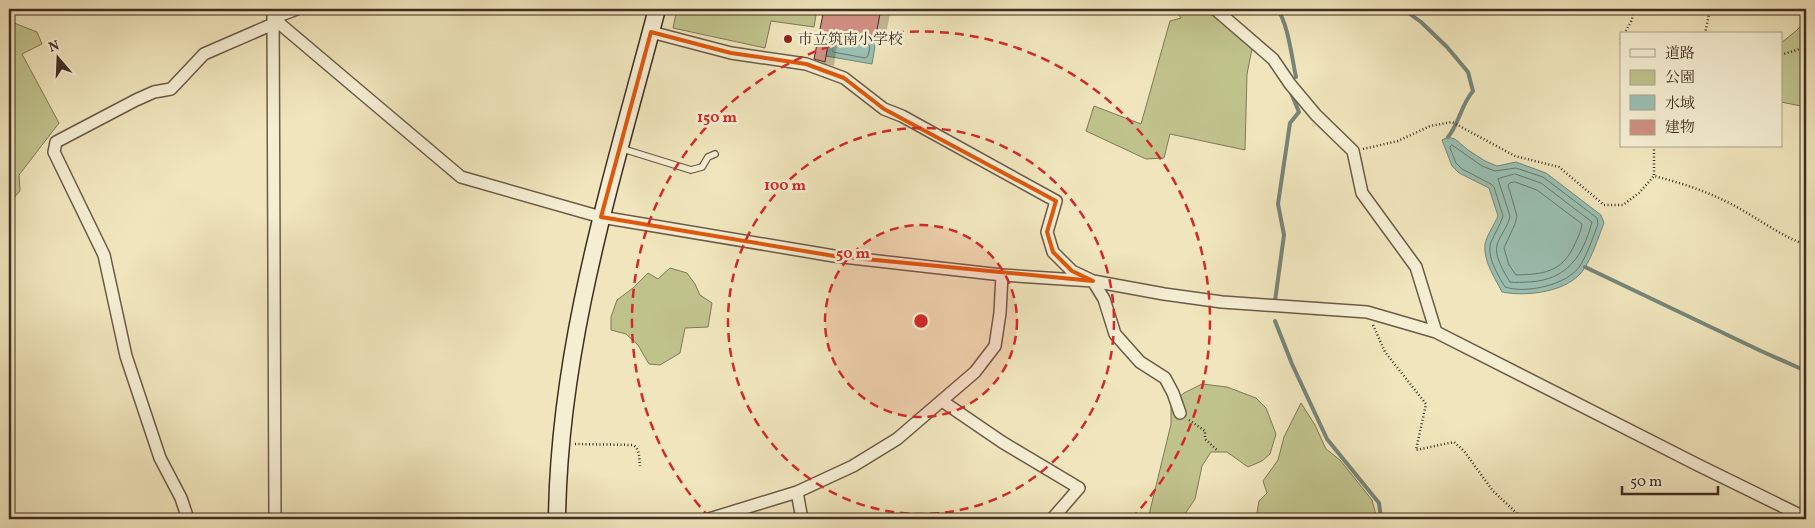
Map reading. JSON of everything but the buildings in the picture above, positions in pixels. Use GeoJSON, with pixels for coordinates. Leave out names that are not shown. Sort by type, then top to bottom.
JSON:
{"type":"FeatureCollection","features":[{"type":"Feature","properties":{"kind":"street"},"geometry":{"type":"LineString","coordinates":[[188,519],[181,498],[160,458],[126,356],[104,256],[54,152],[56,142],[136,100],[154,92],[171,89],[204,54],[273,17],[297,9]]}},
{"type":"Feature","properties":{"kind":"street"},"geometry":{"type":"LineString","coordinates":[[558,519],[562,442],[572,354],[601,216],[657,9]]}},
{"type":"Feature","properties":{"kind":"street"},"geometry":{"type":"LineString","coordinates":[[1215,9],[1273,59],[1290,84],[1316,114],[1353,151],[1362,193],[1416,267],[1436,332]]}},
{"type":"Feature","properties":{"kind":"street"},"geometry":{"type":"LineString","coordinates":[[273,17],[461,177],[601,216],[834,256],[1002,275],[1093,281],[1222,302],[1367,312],[1436,332],[1698,466],[1806,518]]}},
{"type":"Feature","properties":{"kind":"street"},"geometry":{"type":"LineString","coordinates":[[273,17],[275,519]]}},
{"type":"Feature","properties":{"kind":"street"},"geometry":{"type":"LineString","coordinates":[[651,32],[732,53],[806,64],[844,78],[884,109],[902,116],[1056,201],[1047,232],[1053,252],[1072,271],[1093,281],[1104,299],[1116,334],[1140,362],[1165,378],[1180,413]]}},
{"type":"Feature","properties":{"kind":"street"},"geometry":{"type":"LineString","coordinates":[[709,519],[797,492],[853,466],[897,439],[975,372],[995,346],[1000,313],[1002,275]]}},
{"type":"Feature","properties":{"kind":"street"},"geometry":{"type":"LineString","coordinates":[[942,401],[1002,442],[1079,488],[1052,519]]}},
{"type":"Feature","properties":{"kind":"street"},"geometry":{"type":"LineString","coordinates":[[797,492],[802,519]]}},
{"type":"Feature","properties":{"kind":"lane"},"geometry":{"type":"LineString","coordinates":[[619,148],[691,170],[702,167],[708,157],[715,154]]}},
{"type":"Feature","properties":{"kind":"path"},"geometry":{"type":"LineString","coordinates":[[1625,32],[1632,20],[1633,9]]}},
{"type":"Feature","properties":{"kind":"path"},"geometry":{"type":"LineString","coordinates":[[1705,32],[1710,9]]}},
{"type":"Feature","properties":{"kind":"path"},"geometry":{"type":"LineString","coordinates":[[1782,55],[1806,47]]}},
{"type":"Feature","properties":{"kind":"path"},"geometry":{"type":"LineString","coordinates":[[1353,151],[1398,141],[1430,126],[1452,122],[1515,156],[1559,167],[1604,204],[1623,205],[1639,193],[1654,176],[1654,148]]}},
{"type":"Feature","properties":{"kind":"path"},"geometry":{"type":"LineString","coordinates":[[1654,176],[1687,185],[1734,205],[1794,241],[1806,245]]}},
{"type":"Feature","properties":{"kind":"path"},"geometry":{"type":"LineString","coordinates":[[1367,312],[1385,352],[1426,404],[1416,450],[1454,442],[1464,451],[1492,491],[1523,519]]}},
{"type":"Feature","properties":{"kind":"path"},"geometry":{"type":"LineString","coordinates":[[1180,413],[1205,431],[1205,440],[1217,450]]}},
{"type":"Feature","properties":{"kind":"path"},"geometry":{"type":"LineString","coordinates":[[570,444],[633,445],[638,451],[640,466]]}},
{"type":"Feature","properties":{"kind":"highlighted area"},"geometry":{"type":"Polygon","coordinates":[[[651,32],[731,53],[806,64],[844,78],[884,109],[1056,201],[1047,232],[1053,252],[1072,271],[1093,281],[834,256],[601,217],[651,32]]]}},
{"type":"Feature","properties":{"kind":"green space"},"geometry":{"type":"Polygon","coordinates":[[[677,9],[817,9],[814,27],[771,21],[765,48],[673,28],[677,9]]]}},
{"type":"Feature","properties":{"kind":"green space"},"geometry":{"type":"Polygon","coordinates":[[[1174,9],[1207,9],[1252,49],[1247,74],[1245,150],[1170,134],[1164,158],[1146,159],[1086,131],[1094,106],[1141,124],[1170,21],[1181,18],[1174,9]]]}},
{"type":"Feature","properties":{"kind":"green space"},"geometry":{"type":"Polygon","coordinates":[[[1806,20],[1806,107],[1782,102],[1782,42],[1806,20]]]}},
{"type":"Feature","properties":{"kind":"green space"},"geometry":{"type":"Polygon","coordinates":[[[9,21],[37,32],[42,44],[22,54],[59,123],[19,175],[20,191],[9,203],[9,21]]]}},
{"type":"Feature","properties":{"kind":"green space"},"geometry":{"type":"Polygon","coordinates":[[[670,268],[687,273],[700,295],[712,303],[708,327],[685,328],[680,353],[660,365],[649,364],[638,345],[626,334],[611,330],[611,317],[617,300],[648,273],[658,279],[670,268]]]}},
{"type":"Feature","properties":{"kind":"green space"},"geometry":{"type":"Polygon","coordinates":[[[1202,384],[1227,387],[1256,398],[1266,408],[1276,434],[1270,454],[1262,461],[1248,467],[1227,452],[1211,452],[1202,466],[1195,499],[1185,514],[1190,519],[1148,519],[1171,424],[1171,404],[1184,393],[1202,384]]]}},
{"type":"Feature","properties":{"kind":"green space"},"geometry":{"type":"Polygon","coordinates":[[[1301,403],[1315,425],[1326,449],[1340,460],[1372,500],[1377,519],[1256,519],[1259,501],[1267,493],[1263,481],[1278,460],[1284,437],[1301,403]]]}},
{"type":"Feature","properties":{"kind":"water"},"geometry":{"type":"Polygon","coordinates":[[[830,33],[876,40],[872,64],[826,56],[830,33]]]}},
{"type":"Feature","properties":{"kind":"water"},"geometry":{"type":"Polygon","coordinates":[[[1448,137],[1455,139],[1485,161],[1497,166],[1516,162],[1546,173],[1601,215],[1604,223],[1593,252],[1584,269],[1577,277],[1558,288],[1547,291],[1523,294],[1502,292],[1490,269],[1485,250],[1486,241],[1498,216],[1489,188],[1459,173],[1452,166],[1442,140],[1448,137]]]}},
{"type":"Feature","properties":{"kind":"waterway"},"geometry":{"type":"LineString","coordinates":[[1277,9],[1287,31],[1296,77]]}},
{"type":"Feature","properties":{"kind":"waterway"},"geometry":{"type":"LineString","coordinates":[[1403,9],[1421,22],[1447,47],[1468,72],[1473,91],[1448,137]]}},
{"type":"Feature","properties":{"kind":"waterway"},"geometry":{"type":"LineString","coordinates":[[1275,301],[1284,235],[1278,204],[1290,123],[1299,112],[1291,93]]}},
{"type":"Feature","properties":{"kind":"waterway"},"geometry":{"type":"LineString","coordinates":[[1585,267],[1806,371]]}},
{"type":"Feature","properties":{"kind":"waterway"},"geometry":{"type":"LineString","coordinates":[[1275,321],[1292,364],[1327,439],[1379,503],[1381,519]]}},
{"type":"Feature","properties":{"kind":"place","name":"市立筑南小学校"},"geometry":{"type":"Point","coordinates":[788,39]}}]}
